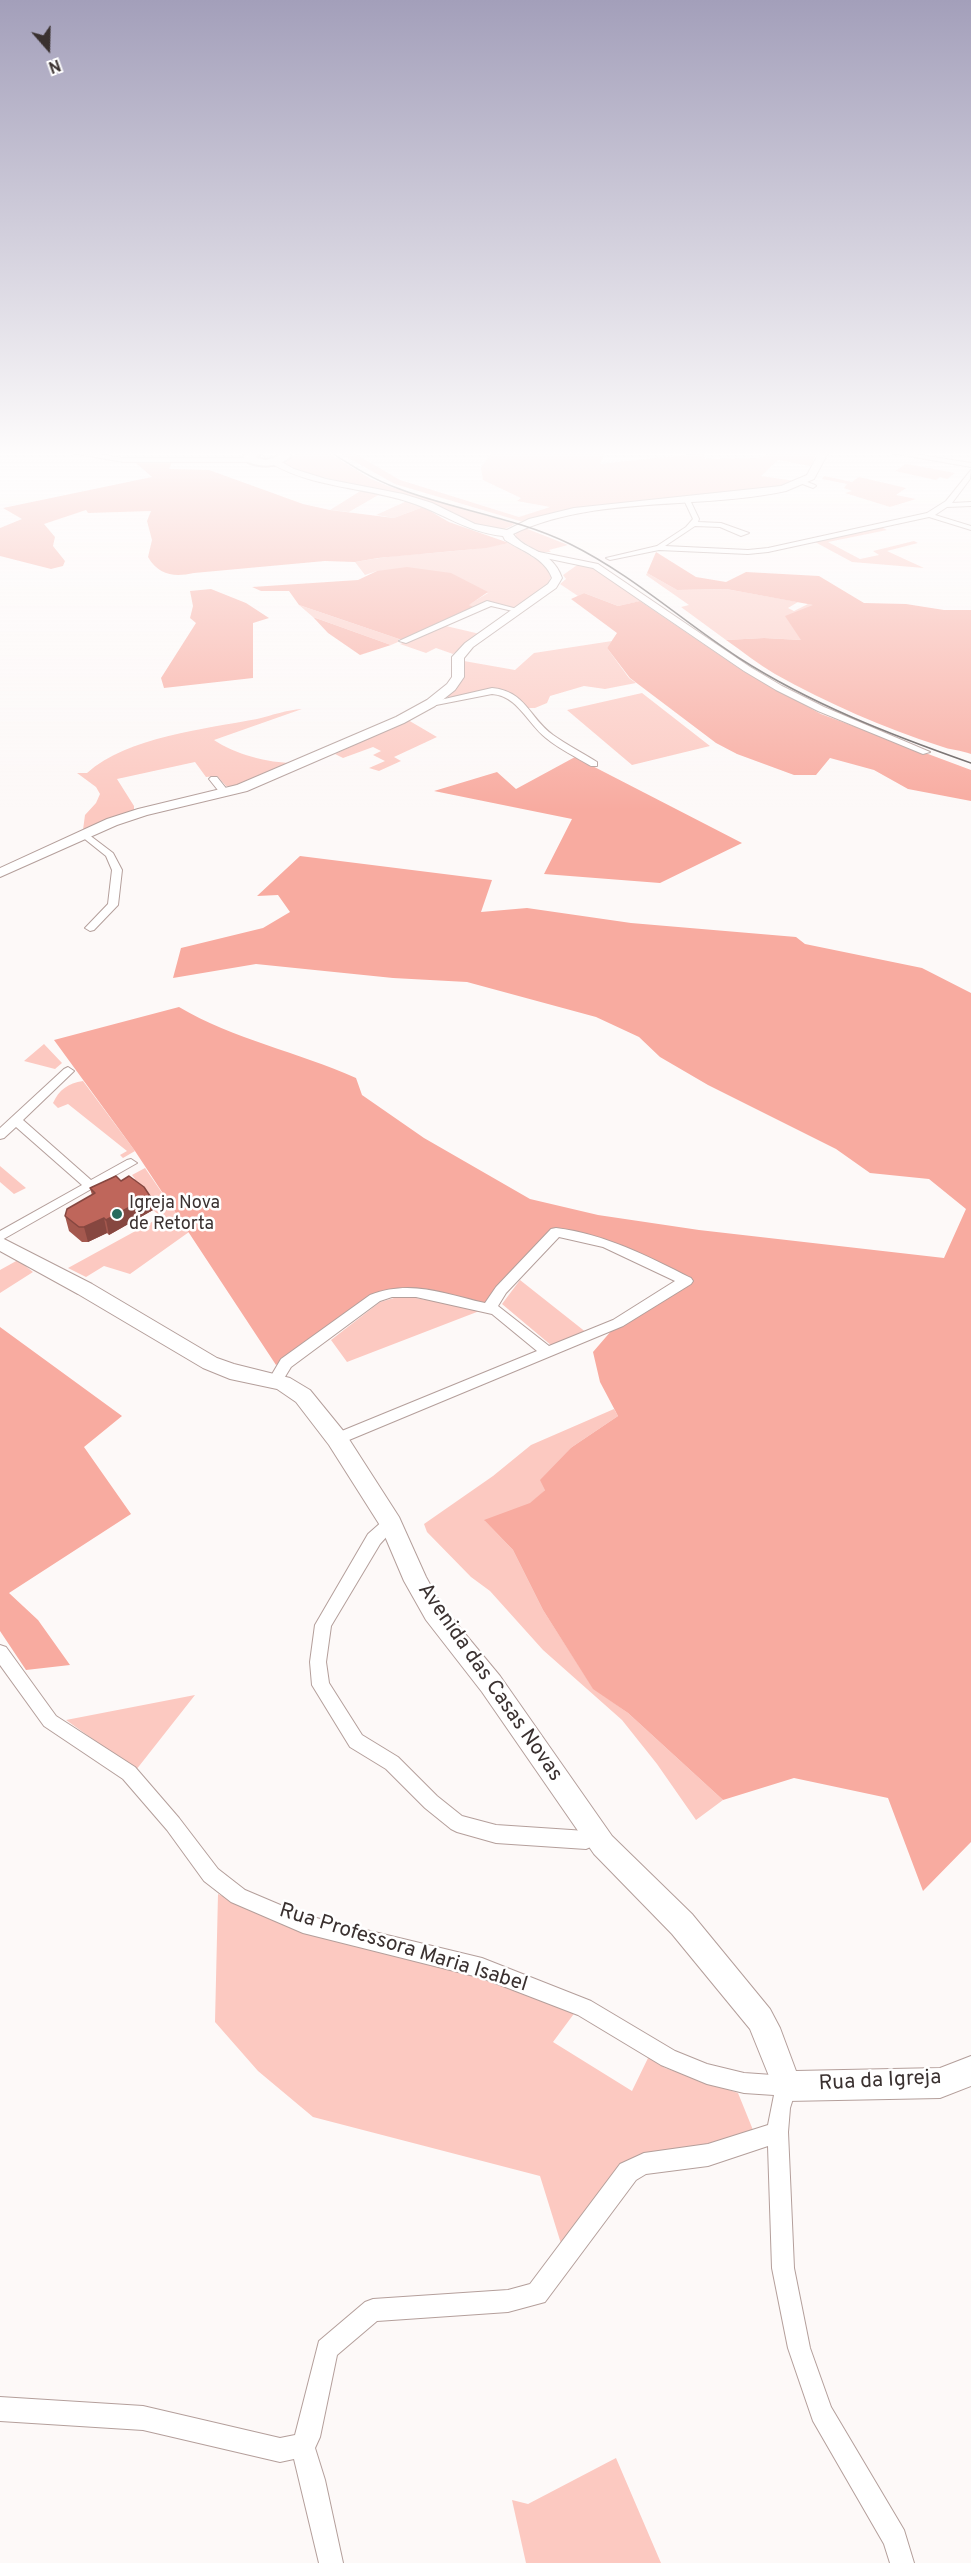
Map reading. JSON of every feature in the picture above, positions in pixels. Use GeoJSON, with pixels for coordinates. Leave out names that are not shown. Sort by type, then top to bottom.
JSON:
{"type":"FeatureCollection","features":[{"type":"Feature","properties":{"kind":"street"},"geometry":{"type":"LineString","coordinates":[[0,873],[84,834],[143,812],[242,788],[400,720],[431,703],[451,687],[458,677],[458,657],[469,645],[552,586],[557,578],[555,571]]}},
{"type":"Feature","properties":{"kind":"street"},"geometry":{"type":"LineString","coordinates":[[602,571],[747,669],[779,688],[821,709],[926,752]]}},
{"type":"Feature","properties":{"kind":"street"},"geometry":{"type":"LineString","coordinates":[[403,641],[490,603],[517,610]]}},
{"type":"Feature","properties":{"kind":"street"},"geometry":{"type":"LineString","coordinates":[[431,703],[492,691],[504,692],[513,697],[548,736],[594,764]]}},
{"type":"Feature","properties":{"kind":"street"},"geometry":{"type":"LineString","coordinates":[[214,779],[224,792]]}},
{"type":"Feature","properties":{"kind":"street"},"geometry":{"type":"LineString","coordinates":[[84,834],[110,855],[117,870],[113,905],[90,928]]}},
{"type":"Feature","properties":{"kind":"street"},"geometry":{"type":"LineString","coordinates":[[0,1135],[68,1071]]}},
{"type":"Feature","properties":{"kind":"street"},"geometry":{"type":"LineString","coordinates":[[15,1120],[90,1186]]}},
{"type":"Feature","properties":{"kind":"street"},"geometry":{"type":"LineString","coordinates":[[0,1237],[131,1163]]}},
{"type":"Feature","properties":{"kind":"street"},"geometry":{"type":"LineString","coordinates":[[337,1438],[618,1323],[686,1281],[610,1244],[569,1233],[556,1232],[501,1290],[489,1308]]}},
{"type":"Feature","properties":{"kind":"street","name":"Avenida das Casas Novas"},"geometry":{"type":"LineString","coordinates":[[0,1243],[85,1289],[210,1363],[230,1371],[275,1381],[293,1388],[303,1396],[337,1438],[391,1523],[416,1581],[434,1613],[491,1684],[597,1836],[618,1862],[682,1924],[760,2019],[770,2038],[787,2086]]}},
{"type":"Feature","properties":{"kind":"street"},"geometry":{"type":"LineString","coordinates":[[275,1381],[286,1363],[375,1298],[391,1292],[416,1293],[496,1310],[549,1353]]}},
{"type":"Feature","properties":{"kind":"street"},"geometry":{"type":"LineString","coordinates":[[391,1523],[374,1539],[323,1625],[318,1662],[321,1685],[356,1741],[392,1763],[431,1802],[457,1823],[496,1834],[586,1840],[597,1836]]}},
{"type":"Feature","properties":{"kind":"street","name":"Rua Professora Maria Isabel"},"geometry":{"type":"LineString","coordinates":[[0,1652],[50,1721],[129,1773],[173,1824],[211,1875],[238,1896],[303,1924],[482,1968],[584,2008],[668,2058],[707,2074],[744,2083],[787,2086]]}},
{"type":"Feature","properties":{"kind":"street","name":"Rua da Igreja"},"geometry":{"type":"LineString","coordinates":[[787,2086],[940,2083],[971,2071]]}},
{"type":"Feature","properties":{"kind":"street"},"geometry":{"type":"LineString","coordinates":[[787,2086],[780,2108],[778,2133],[783,2268],[798,2348],[821,2413],[895,2539],[902,2563]]}},
{"type":"Feature","properties":{"kind":"street"},"geometry":{"type":"LineString","coordinates":[[0,2409],[143,2418],[280,2450],[302,2445],[308,2437],[327,2349],[373,2310],[508,2301],[537,2294],[628,2172],[644,2164],[708,2155],[778,2133]]}},
{"type":"Feature","properties":{"kind":"street"},"geometry":{"type":"LineString","coordinates":[[302,2445],[313,2480],[331,2563]]}},
{"type":"Feature","properties":{"kind":"shaded area"},"geometry":{"type":"Polygon","coordinates":[[[161,571],[220,571],[180,575],[161,571]]]}},
{"type":"Feature","properties":{"kind":"shaded area"},"geometry":{"type":"Polygon","coordinates":[[[362,571],[548,571],[551,577],[546,587],[515,608],[489,601],[476,608],[468,605],[488,593],[377,571],[365,575],[362,571]]]}},
{"type":"Feature","properties":{"kind":"shaded area"},"geometry":{"type":"Polygon","coordinates":[[[377,571],[433,571],[451,573],[488,592],[469,605],[476,608],[404,639],[399,639],[299,605],[289,591],[261,591],[252,587],[358,580],[377,571]]]}},
{"type":"Feature","properties":{"kind":"shaded area"},"geometry":{"type":"Polygon","coordinates":[[[569,571],[598,571],[641,601],[618,606],[584,593],[578,596],[560,584],[566,579],[563,575],[569,571]]]}},
{"type":"Feature","properties":{"kind":"shaded area"},"geometry":{"type":"Polygon","coordinates":[[[648,571],[686,571],[696,577],[726,582],[746,572],[819,576],[864,603],[971,610],[971,754],[919,739],[835,705],[775,674],[726,640],[764,638],[801,640],[785,616],[813,605],[726,589],[677,590],[647,573],[648,571]]]}},
{"type":"Feature","properties":{"kind":"shaded area"},"geometry":{"type":"Polygon","coordinates":[[[647,573],[677,590],[726,589],[798,602],[788,608],[794,611],[808,604],[814,605],[801,640],[764,638],[726,640],[681,607],[689,605],[646,575],[647,573]]]}},
{"type":"Feature","properties":{"kind":"shaded area"},"geometry":{"type":"Polygon","coordinates":[[[211,589],[246,603],[269,618],[253,623],[253,678],[164,688],[161,678],[196,623],[190,618],[193,606],[190,591],[211,589]]]}},
{"type":"Feature","properties":{"kind":"shaded area"},"geometry":{"type":"Polygon","coordinates":[[[584,593],[618,606],[640,601],[743,671],[821,714],[971,770],[971,801],[908,789],[874,770],[830,758],[816,775],[794,775],[737,754],[716,743],[630,678],[607,648],[617,633],[571,599],[584,593]]]}},
{"type":"Feature","properties":{"kind":"shaded area"},"geometry":{"type":"Polygon","coordinates":[[[299,605],[399,639],[398,642],[391,645],[313,617],[299,605]]]}},
{"type":"Feature","properties":{"kind":"shaded area"},"geometry":{"type":"Polygon","coordinates":[[[313,617],[391,645],[360,655],[328,633],[313,617]]]}},
{"type":"Feature","properties":{"kind":"shaded area"},"geometry":{"type":"Polygon","coordinates":[[[446,626],[480,634],[453,654],[436,648],[426,653],[400,644],[446,626]]]}},
{"type":"Feature","properties":{"kind":"shaded area"},"geometry":{"type":"Polygon","coordinates":[[[612,641],[607,648],[629,678],[636,683],[605,689],[584,686],[550,696],[547,703],[535,708],[526,708],[511,694],[498,690],[482,691],[454,698],[445,696],[459,681],[464,661],[515,670],[534,653],[612,641]]]}},
{"type":"Feature","properties":{"kind":"shaded area"},"geometry":{"type":"Polygon","coordinates":[[[642,693],[710,746],[632,765],[567,710],[642,693]]]}},
{"type":"Feature","properties":{"kind":"shaded area"},"geometry":{"type":"Polygon","coordinates":[[[302,709],[214,740],[231,750],[252,757],[293,763],[231,787],[226,786],[217,776],[206,777],[195,762],[117,779],[134,806],[134,810],[83,830],[85,815],[96,803],[100,794],[96,787],[77,773],[87,773],[123,751],[168,736],[302,709]]]}},
{"type":"Feature","properties":{"kind":"shaded area"},"geometry":{"type":"Polygon","coordinates":[[[408,720],[437,737],[394,757],[401,761],[379,771],[369,768],[385,761],[373,755],[381,751],[373,747],[343,758],[335,754],[408,720]]]}},
{"type":"Feature","properties":{"kind":"shaded area"},"geometry":{"type":"Polygon","coordinates":[[[575,757],[742,843],[660,883],[544,874],[572,819],[434,791],[497,772],[516,789],[575,757]]]}},
{"type":"Feature","properties":{"kind":"shaded area"},"geometry":{"type":"Polygon","coordinates":[[[300,856],[492,880],[481,912],[527,908],[631,923],[796,937],[805,944],[922,968],[971,993],[971,1842],[923,1891],[888,1798],[794,1778],[723,1800],[628,1713],[593,1689],[543,1610],[513,1550],[484,1520],[530,1503],[545,1490],[540,1480],[572,1447],[618,1416],[600,1382],[593,1352],[618,1323],[686,1282],[610,1244],[556,1232],[489,1308],[416,1292],[371,1301],[276,1365],[135,1151],[54,1040],[179,1007],[243,1037],[356,1078],[362,1095],[424,1138],[530,1199],[598,1215],[699,1230],[944,1258],[966,1209],[929,1179],[870,1173],[836,1149],[708,1085],[660,1057],[639,1037],[596,1017],[467,982],[393,978],[256,964],[173,978],[181,948],[263,928],[290,912],[278,895],[257,896],[300,856]]]}},
{"type":"Feature","properties":{"kind":"shaded area"},"geometry":{"type":"Polygon","coordinates":[[[44,1044],[62,1063],[55,1069],[24,1061],[44,1044]]]}},
{"type":"Feature","properties":{"kind":"shaded area"},"geometry":{"type":"Polygon","coordinates":[[[83,1081],[135,1151],[123,1158],[120,1155],[127,1151],[68,1104],[58,1108],[53,1103],[65,1088],[83,1081]]]}},
{"type":"Feature","properties":{"kind":"shaded area"},"geometry":{"type":"Polygon","coordinates":[[[0,1166],[26,1188],[14,1194],[0,1182],[0,1166]]]}},
{"type":"Feature","properties":{"kind":"shaded area"},"geometry":{"type":"Polygon","coordinates":[[[145,1168],[189,1232],[130,1274],[104,1266],[86,1277],[68,1268],[161,1217],[125,1185],[135,1179],[132,1175],[145,1168]]]}},
{"type":"Feature","properties":{"kind":"shaded area"},"geometry":{"type":"Polygon","coordinates":[[[18,1260],[33,1272],[0,1293],[0,1270],[18,1260]]]}},
{"type":"Feature","properties":{"kind":"shaded area"},"geometry":{"type":"Polygon","coordinates":[[[520,1280],[587,1333],[552,1346],[502,1304],[520,1280]]]}},
{"type":"Feature","properties":{"kind":"shaded area"},"geometry":{"type":"Polygon","coordinates":[[[394,1298],[416,1298],[482,1310],[347,1362],[331,1340],[380,1302],[394,1298]]]}},
{"type":"Feature","properties":{"kind":"shaded area"},"geometry":{"type":"Polygon","coordinates":[[[0,1327],[122,1416],[84,1447],[131,1514],[9,1593],[38,1620],[70,1665],[26,1670],[0,1631],[0,1327]]]}},
{"type":"Feature","properties":{"kind":"shaded area"},"geometry":{"type":"Polygon","coordinates":[[[614,1409],[618,1416],[572,1447],[545,1490],[530,1504],[485,1521],[513,1550],[543,1610],[593,1688],[628,1713],[723,1800],[696,1820],[657,1764],[622,1720],[543,1650],[490,1591],[471,1577],[427,1532],[424,1524],[493,1476],[531,1445],[614,1409]]]}},
{"type":"Feature","properties":{"kind":"shaded area"},"geometry":{"type":"Polygon","coordinates":[[[195,1695],[136,1770],[66,1720],[195,1695]]]}},
{"type":"Feature","properties":{"kind":"shaded area"},"geometry":{"type":"Polygon","coordinates":[[[218,1894],[292,1928],[502,1984],[576,2011],[553,2042],[632,2091],[649,2056],[665,2068],[738,2093],[753,2130],[710,2148],[642,2155],[563,2250],[540,2176],[313,2117],[258,2071],[215,2022],[218,1894]]]}},
{"type":"Feature","properties":{"kind":"shaded area"},"geometry":{"type":"Polygon","coordinates":[[[616,2458],[661,2563],[526,2563],[512,2500],[528,2504],[616,2458]]]}},
{"type":"Feature","properties":{"kind":"building"},"geometry":{"type":"Polygon","coordinates":[[[116,1176],[121,1181],[129,1176],[144,1187],[150,1196],[106,1220],[104,1218],[84,1227],[79,1227],[65,1216],[67,1209],[95,1193],[90,1188],[116,1176]]]}},
{"type":"Feature","properties":{"kind":"tram line"},"geometry":{"type":"LineString","coordinates":[[616,571],[718,644],[766,675],[881,730],[971,763]]}},
{"type":"Feature","properties":{"kind":"place","name":"Igreja Nova de Retorta"},"geometry":{"type":"Point","coordinates":[117,1214]}}]}
